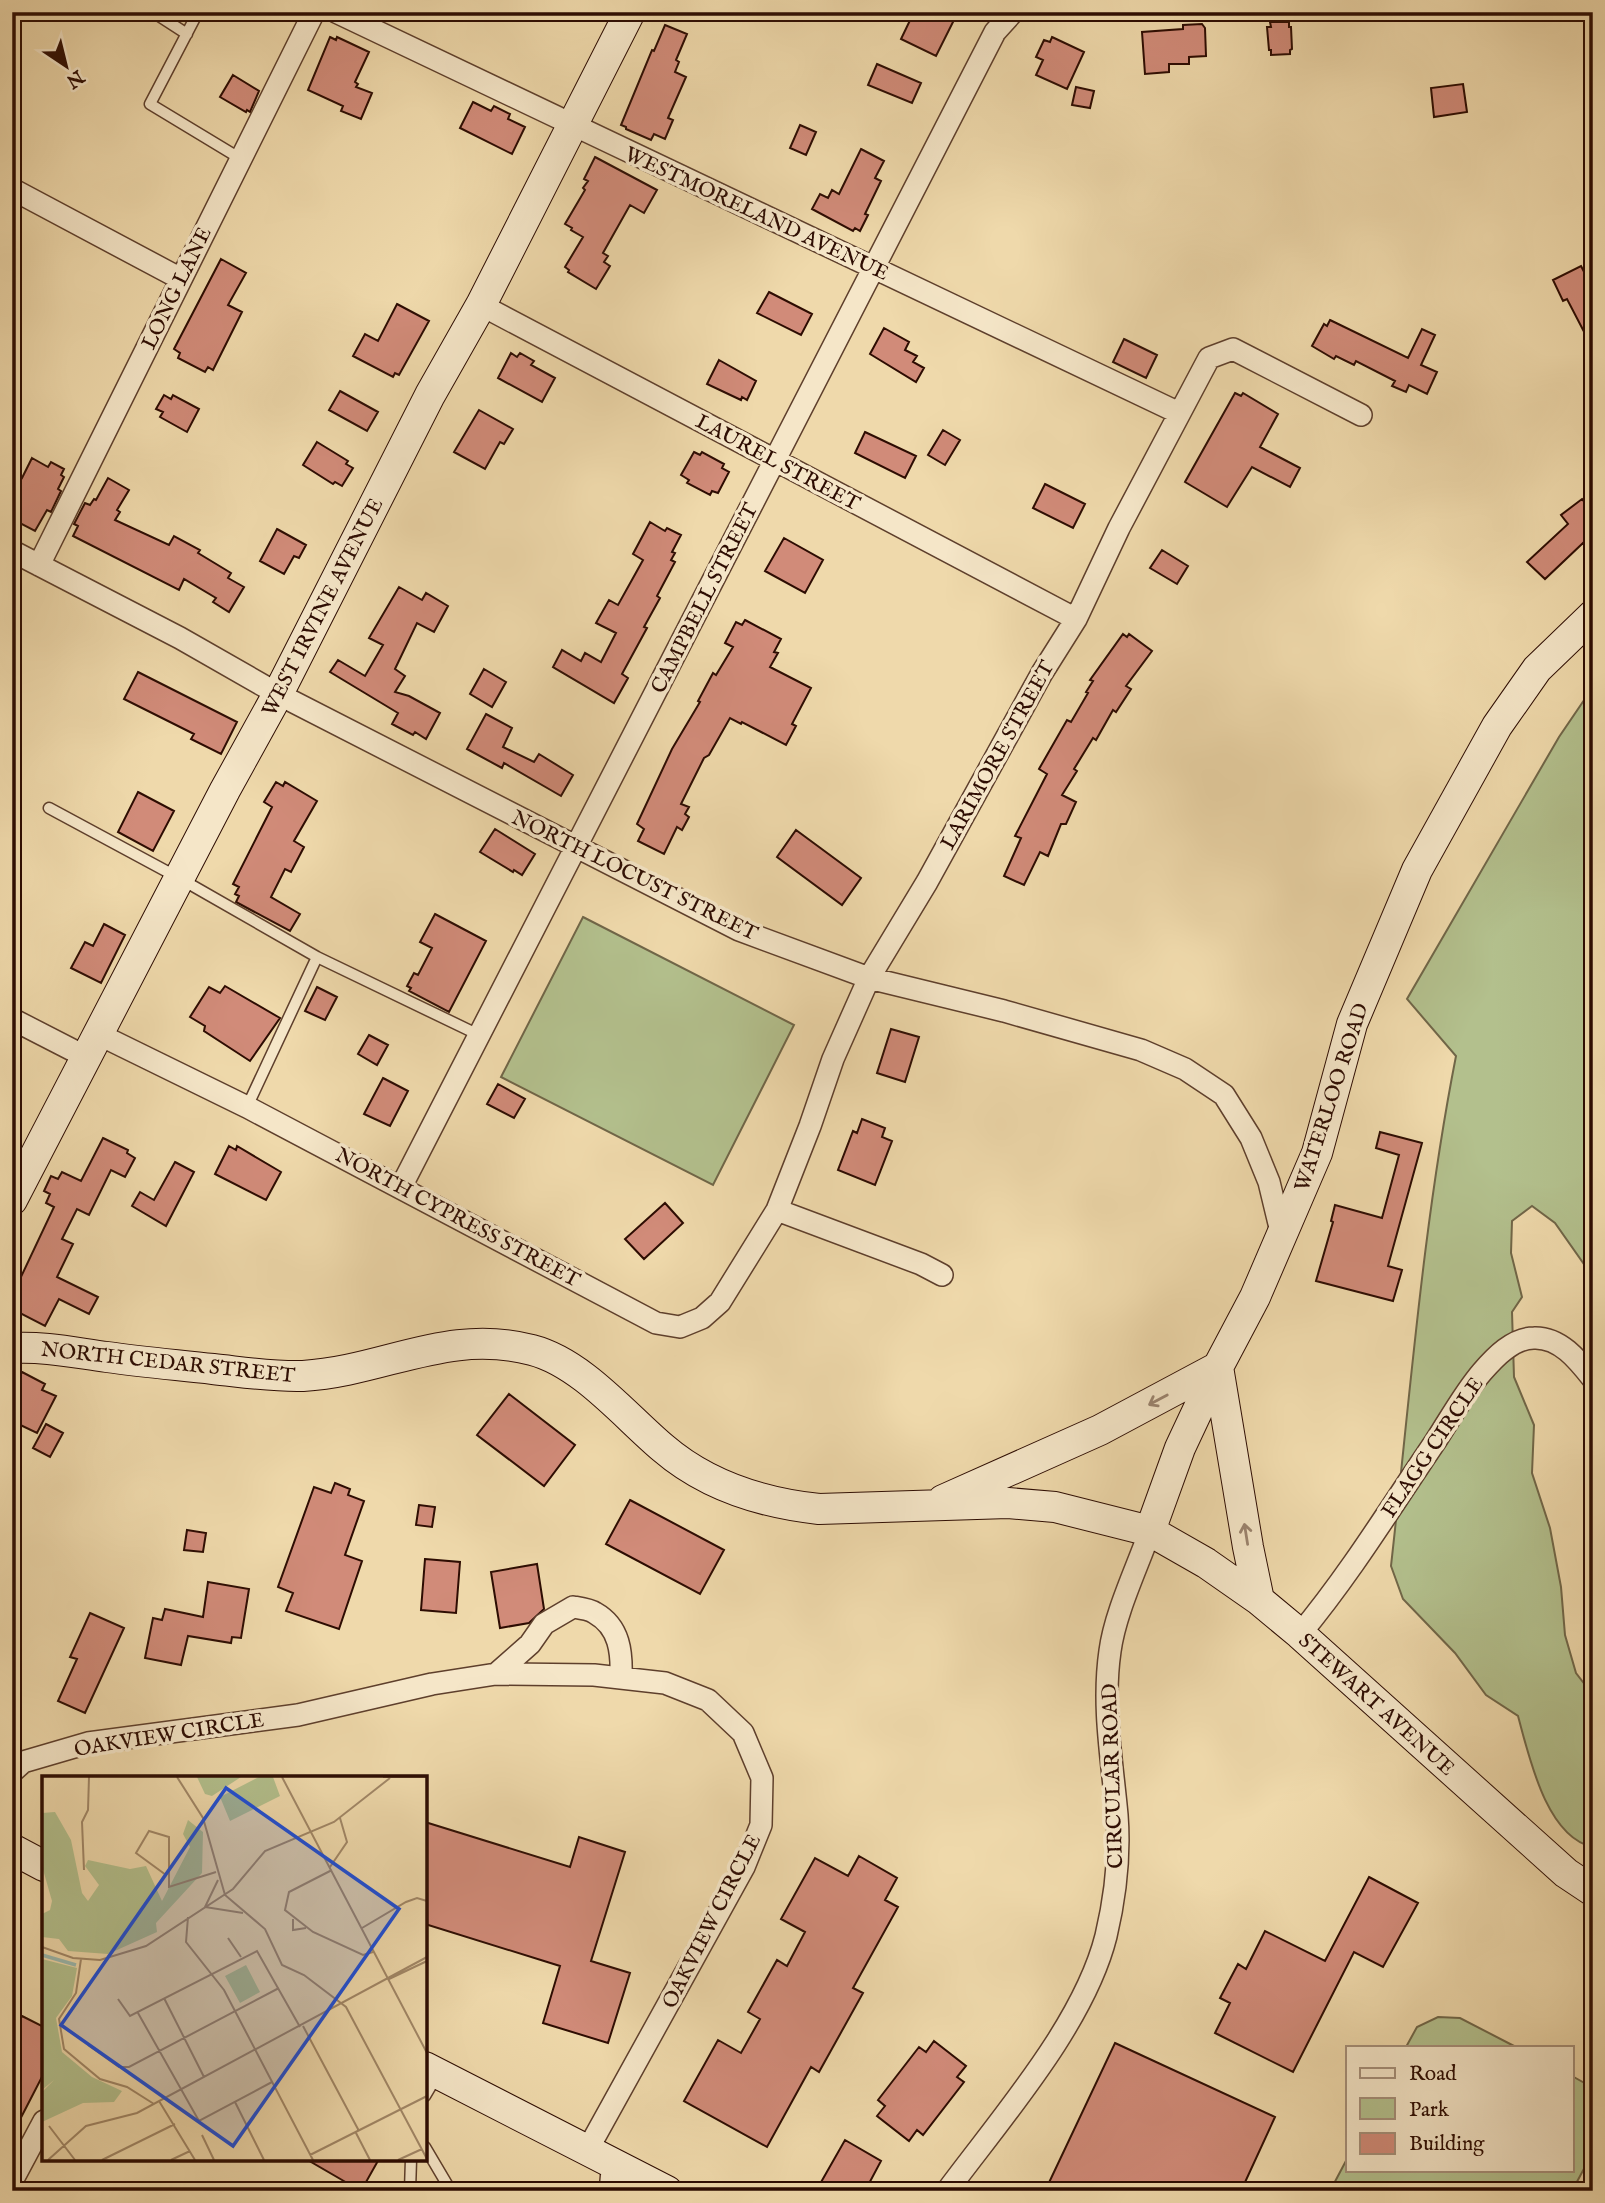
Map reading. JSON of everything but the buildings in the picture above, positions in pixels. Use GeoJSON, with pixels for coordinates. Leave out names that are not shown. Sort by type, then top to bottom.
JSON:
{"type":"FeatureCollection","features":[{"type":"Feature","properties":{"kind":"street","name":"LONG LANE"},"geometry":{"type":"LineString","coordinates":[[39,565],[314,12]]}},
{"type":"Feature","properties":{"kind":"street","name":"WESTMORELAND AVENUE"},"geometry":{"type":"LineString","coordinates":[[336,12],[1179,414]]}},
{"type":"Feature","properties":{"kind":"street","name":"WEST IRVINE AVENUE"},"geometry":{"type":"LineString","coordinates":[[13,1198],[278,694],[430,395],[481,305],[630,12]]}},
{"type":"Feature","properties":{"kind":"street","name":"CAMPBELL STREET"},"geometry":{"type":"LineString","coordinates":[[401,1187],[995,32],[1013,12]]}},
{"type":"Feature","properties":{"kind":"street"},"geometry":{"type":"LineString","coordinates":[[12,189],[181,279]]}},
{"type":"Feature","properties":{"kind":"street","name":"LAUREL STREET"},"geometry":{"type":"LineString","coordinates":[[481,305],[1076,619]]}},
{"type":"Feature","properties":{"kind":"street","name":"LARIMORE STREET"},"geometry":{"type":"LineString","coordinates":[[777,1210],[833,1059],[869,978],[927,882],[1042,673],[1076,619],[1119,528],[1209,358],[1233,349],[1361,415]]}},
{"type":"Feature","properties":{"kind":"street","name":"NORTH LOCUST STREET"},"geometry":{"type":"LineString","coordinates":[[12,551],[180,638],[278,694],[739,930],[869,978],[1016,1014],[1141,1050],[1185,1069],[1224,1095],[1251,1138],[1269,1182],[1282,1236]]}},
{"type":"Feature","properties":{"kind":"street","name":"WATERLOO ROAD"},"geometry":{"type":"LineString","coordinates":[[1150,1531],[1181,1448],[1218,1367],[1255,1297],[1317,1153],[1352,1024],[1417,870],[1497,726],[1530,678],[1593,615]]}},
{"type":"Feature","properties":{"kind":"street","name":"NORTH CYPRESS STREET"},"geometry":{"type":"LineString","coordinates":[[12,1019],[92,1046],[247,1107],[656,1323],[680,1327],[702,1318],[720,1303],[777,1210]]}},
{"type":"Feature","properties":{"kind":"street"},"geometry":{"type":"LineString","coordinates":[[777,1210],[921,1264],[942,1275]]}},
{"type":"Feature","properties":{"kind":"street","name":"FLAGG CIRCLE"},"geometry":{"type":"LineString","coordinates":[[1300,1634],[1345,1575],[1481,1373],[1507,1347],[1534,1338],[1560,1345],[1577,1359],[1593,1379]]}},
{"type":"Feature","properties":{"kind":"street","name":"NORTH CEDAR STREET"},"geometry":{"type":"LineString","coordinates":[[12,1348],[64,1351],[254,1374],[302,1376],[349,1370],[442,1346],[488,1342],[535,1350],[576,1371],[664,1450],[704,1476],[749,1495],[819,1509],[1009,1503],[1055,1507],[1150,1531]]}},
{"type":"Feature","properties":{"kind":"street"},"geometry":{"type":"LineString","coordinates":[[932,1505],[1100,1430],[1218,1367],[1259,1600]]}},
{"type":"Feature","properties":{"kind":"street","name":"STEWART AVENUE"},"geometry":{"type":"LineString","coordinates":[[1150,1531],[1206,1563],[1259,1600],[1566,1872],[1593,1891]]}},
{"type":"Feature","properties":{"kind":"street","name":"CIRCULAR ROAD"},"geometry":{"type":"LineString","coordinates":[[947,2191],[1068,2024],[1096,1968],[1115,1889],[1117,1818],[1107,1710],[1110,1650],[1122,1602],[1133,1581],[1150,1531]]}},
{"type":"Feature","properties":{"kind":"street"},"geometry":{"type":"LineString","coordinates":[[496,1674],[530,1644],[544,1624],[573,1607],[595,1612],[615,1631],[622,1657],[621,1678]]}},
{"type":"Feature","properties":{"kind":"street","name":"OAKVIEW CIRCLE"},"geometry":{"type":"LineString","coordinates":[[12,1772],[23,1762],[88,1743],[298,1715],[432,1684],[496,1674],[594,1675],[664,1683],[709,1700],[743,1733],[762,1778],[761,1825],[744,1867],[601,2155]]}},
{"type":"Feature","properties":{"kind":"street"},"geometry":{"type":"LineString","coordinates":[[12,1849],[42,1865]]}},
{"type":"Feature","properties":{"kind":"street"},"geometry":{"type":"LineString","coordinates":[[430,2079],[601,2155],[667,2191]]}},
{"type":"Feature","properties":{"kind":"street"},"geometry":{"type":"LineString","coordinates":[[12,2181],[42,2125]]}},
{"type":"Feature","properties":{"kind":"street"},"geometry":{"type":"LineString","coordinates":[[601,2155],[610,2191]]}},
{"type":"Feature","properties":{"kind":"lane"},"geometry":{"type":"LineString","coordinates":[[153,12],[187,34]]}},
{"type":"Feature","properties":{"kind":"lane"},"geometry":{"type":"LineString","coordinates":[[198,12],[150,104],[241,159]]}},
{"type":"Feature","properties":{"kind":"lane"},"geometry":{"type":"LineString","coordinates":[[49,808],[317,957],[479,1035]]}},
{"type":"Feature","properties":{"kind":"lane"},"geometry":{"type":"LineString","coordinates":[[247,1107],[317,957]]}},
{"type":"Feature","properties":{"kind":"lane"},"geometry":{"type":"LineString","coordinates":[[427,2150],[451,2191]]}},
{"type":"Feature","properties":{"kind":"lane"},"geometry":{"type":"LineString","coordinates":[[410,2191],[411,2161]]}},
{"type":"Feature","properties":{"kind":"green space"},"geometry":{"type":"Polygon","coordinates":[[[1593,687],[1593,1277],[1555,1223],[1532,1206],[1512,1221],[1511,1253],[1522,1297],[1512,1312],[1514,1377],[1534,1425],[1532,1473],[1550,1528],[1561,1587],[1565,1635],[1576,1673],[1593,1695],[1593,1847],[1577,1840],[1563,1828],[1552,1812],[1534,1772],[1518,1716],[1486,1695],[1455,1653],[1403,1599],[1391,1566],[1426,1246],[1456,1056],[1407,999],[1559,737],[1593,687]]]}},
{"type":"Feature","properties":{"kind":"green space"},"geometry":{"type":"Polygon","coordinates":[[[583,917],[794,1025],[713,1185],[501,1077],[583,917]]]}},
{"type":"Feature","properties":{"kind":"green space"},"geometry":{"type":"Polygon","coordinates":[[[1438,2017],[1460,2018],[1514,2046],[1407,2046],[1417,2027],[1438,2017]]]}},
{"type":"Feature","properties":{"kind":"green space"},"geometry":{"type":"Polygon","coordinates":[[[1574,2077],[1593,2091],[1593,2152],[1572,2191],[1330,2191],[1346,2161],[1346,2172],[1574,2172],[1574,2077]]]}}]}
